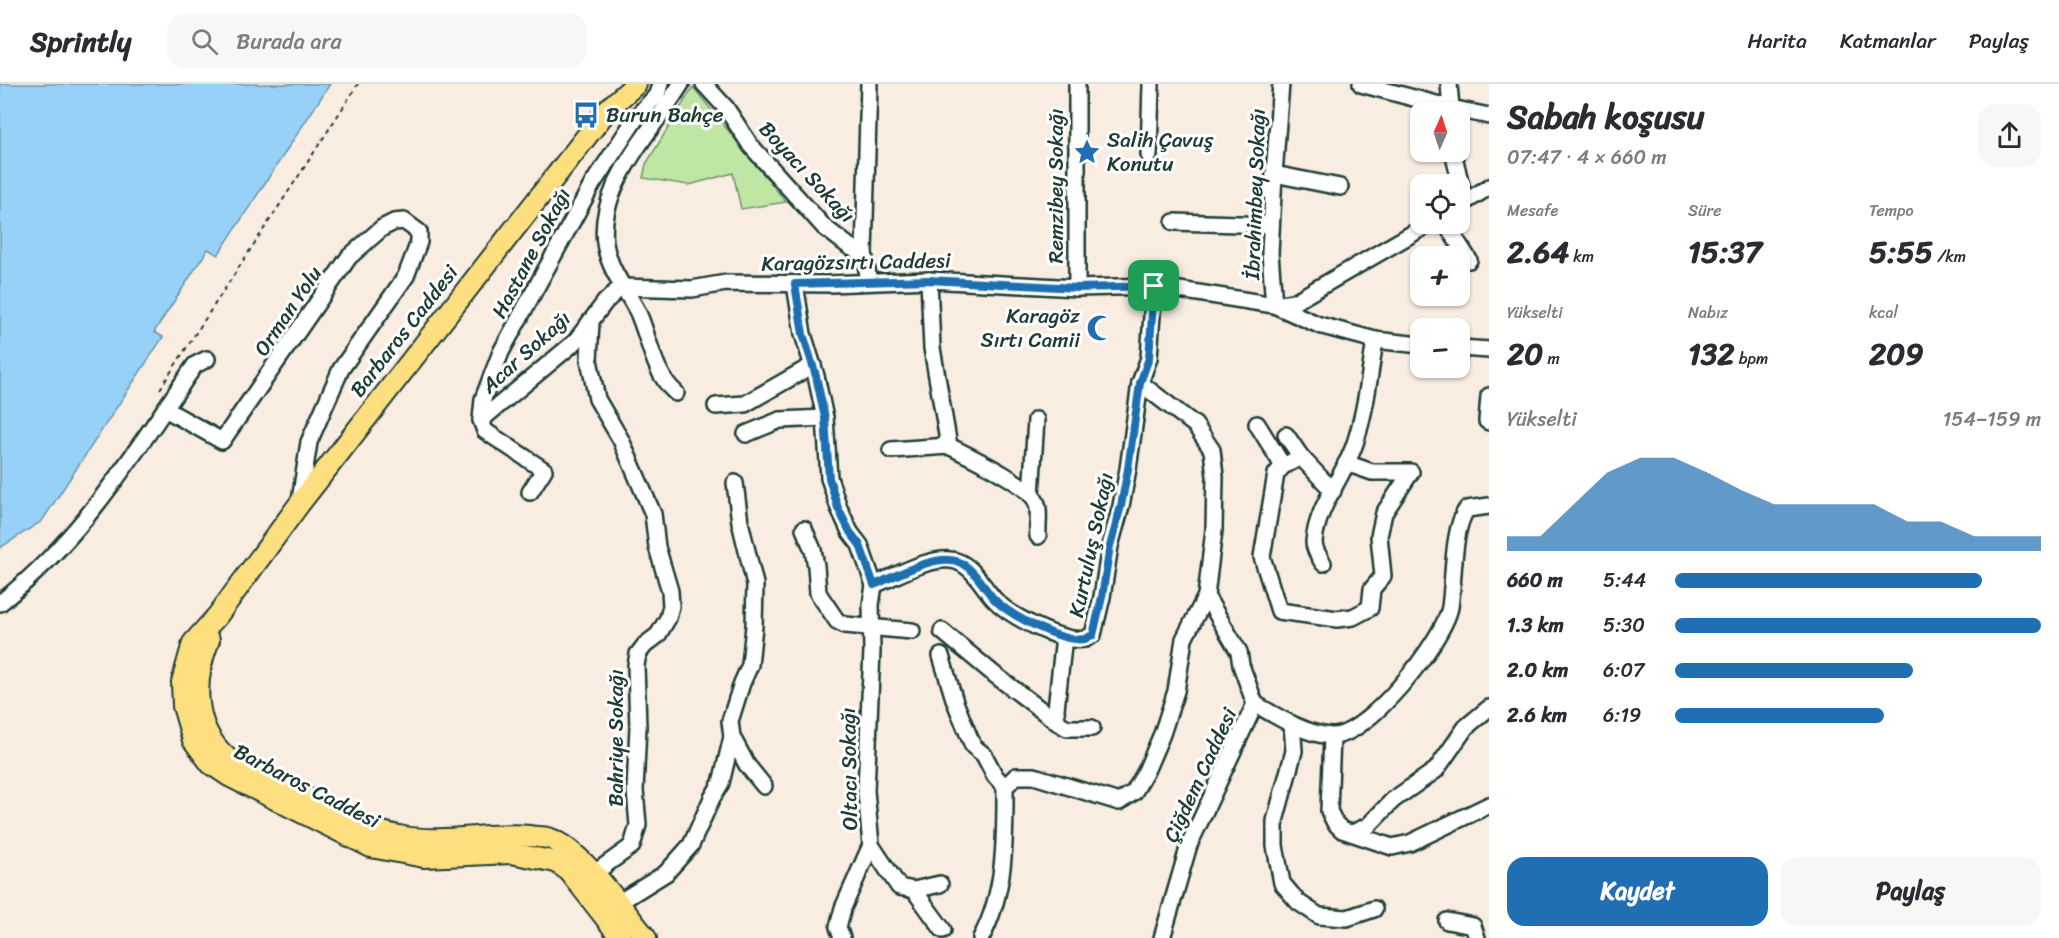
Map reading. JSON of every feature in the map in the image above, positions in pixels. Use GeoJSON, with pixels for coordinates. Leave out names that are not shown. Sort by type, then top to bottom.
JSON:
{"type":"FeatureCollection","features":[{"type":"Feature","properties":{"kind":"main road","name":"Barbaros Caddesi"},"geometry":{"type":"LineString","coordinates":[[621,938],[568,871],[556,862],[511,853],[424,857],[371,847],[229,776],[211,764],[193,740],[183,706],[182,682],[193,644],[218,615],[300,503],[608,109],[637,84]]}},
{"type":"Feature","properties":{"kind":"main road","name":"Barbaros Caddesi"},"geometry":{"type":"LineString","coordinates":[[218,615],[204,652],[197,682],[198,706],[217,746],[234,762],[377,831],[405,837],[435,839],[498,835],[548,838],[572,852],[594,874],[645,938]]}},
{"type":"Feature","properties":{"kind":"street"},"geometry":{"type":"LineString","coordinates":[[637,84],[638,115]]}},
{"type":"Feature","properties":{"kind":"street","name":"Hastane Sokağı"},"geometry":{"type":"LineString","coordinates":[[481,420],[483,399],[501,352],[592,183],[638,115],[657,95],[660,84]]}},
{"type":"Feature","properties":{"kind":"street"},"geometry":{"type":"LineString","coordinates":[[676,393],[660,371],[632,300],[621,287],[608,256],[604,216],[614,187],[681,84]]}},
{"type":"Feature","properties":{"kind":"street","name":"Boyacı Sokağı"},"geometry":{"type":"LineString","coordinates":[[704,84],[726,108],[751,146],[824,227],[850,247],[864,253]]}},
{"type":"Feature","properties":{"kind":"street"},"geometry":{"type":"LineString","coordinates":[[869,84],[864,253],[869,281]]}},
{"type":"Feature","properties":{"kind":"street","name":"Remzibey Sokağı"},"geometry":{"type":"LineString","coordinates":[[1077,84],[1077,288]]}},
{"type":"Feature","properties":{"kind":"street"},"geometry":{"type":"LineString","coordinates":[[1149,155],[1151,84]]}},
{"type":"Feature","properties":{"kind":"street","name":"İbrahimbey Sokağı"},"geometry":{"type":"LineString","coordinates":[[1274,305],[1270,253],[1281,84]]}},
{"type":"Feature","properties":{"kind":"street"},"geometry":{"type":"LineString","coordinates":[[1360,84],[1428,102]]}},
{"type":"Feature","properties":{"kind":"street"},"geometry":{"type":"LineString","coordinates":[[1449,84],[1450,102]]}},
{"type":"Feature","properties":{"kind":"street"},"geometry":{"type":"LineString","coordinates":[[1470,112],[1489,116]]}},
{"type":"Feature","properties":{"kind":"street"},"geometry":{"type":"LineString","coordinates":[[1274,174],[1340,187]]}},
{"type":"Feature","properties":{"kind":"street"},"geometry":{"type":"LineString","coordinates":[[1470,198],[1489,187]]}},
{"type":"Feature","properties":{"kind":"street","name":"Orman Yolu"},"geometry":{"type":"LineString","coordinates":[[165,409],[222,441],[349,257],[382,228],[394,222],[404,221],[419,232],[419,242],[406,276],[341,369],[309,442],[300,503]]}},
{"type":"Feature","properties":{"kind":"street"},"geometry":{"type":"LineString","coordinates":[[1174,222],[1271,225]]}},
{"type":"Feature","properties":{"kind":"street"},"geometry":{"type":"LineString","coordinates":[[1274,305],[1294,302],[1412,234]]}},
{"type":"Feature","properties":{"kind":"street"},"geometry":{"type":"LineString","coordinates":[[929,280],[932,348],[949,446]]}},
{"type":"Feature","properties":{"kind":"street","name":"Karagözsırtı Caddesi"},"geometry":{"type":"LineString","coordinates":[[621,287],[692,289],[726,284],[929,280],[1077,288],[1154,286],[1274,305],[1319,325],[1375,340],[1410,344]]}},
{"type":"Feature","properties":{"kind":"street","name":"Oltacı Sokağı"},"geometry":{"type":"LineString","coordinates":[[795,284],[803,334],[813,365],[825,418],[829,478],[838,508],[850,532],[860,545],[874,585],[871,605],[866,791],[871,845],[843,908],[838,927],[842,938]]}},
{"type":"Feature","properties":{"kind":"street","name":"Kurtuluş Sokağı"},"geometry":{"type":"LineString","coordinates":[[874,585],[939,559],[956,561],[969,568],[995,600],[1018,618],[1064,637],[1085,639],[1093,635],[1128,469],[1140,383],[1149,358],[1154,286]]}},
{"type":"Feature","properties":{"kind":"street","name":"Acar Sokağı"},"geometry":{"type":"LineString","coordinates":[[481,420],[575,342],[605,302],[621,287]]}},
{"type":"Feature","properties":{"kind":"street","name":"Bahriye Sokağı"},"geometry":{"type":"LineString","coordinates":[[591,321],[589,360],[597,399],[621,440],[653,514],[657,547],[670,591],[668,618],[658,635],[638,654],[636,665],[638,727],[635,790],[638,825],[632,846],[594,874]]}},
{"type":"Feature","properties":{"kind":"street"},"geometry":{"type":"LineString","coordinates":[[1323,563],[1314,543],[1323,507],[1356,441],[1375,340]]}},
{"type":"Feature","properties":{"kind":"street"},"geometry":{"type":"LineString","coordinates":[[1470,349],[1489,350]]}},
{"type":"Feature","properties":{"kind":"street"},"geometry":{"type":"LineString","coordinates":[[0,603],[70,537],[105,494],[195,365],[207,359]]}},
{"type":"Feature","properties":{"kind":"street"},"geometry":{"type":"LineString","coordinates":[[716,406],[745,404],[813,365]]}},
{"type":"Feature","properties":{"kind":"street"},"geometry":{"type":"LineString","coordinates":[[1005,787],[1016,777],[1034,776],[1119,801],[1134,792],[1162,734],[1176,692],[1184,639],[1206,596],[1214,530],[1215,476],[1212,450],[1195,425],[1140,383]]}},
{"type":"Feature","properties":{"kind":"street"},"geometry":{"type":"LineString","coordinates":[[1489,396],[1487,421],[1489,422]]}},
{"type":"Feature","properties":{"kind":"street"},"geometry":{"type":"LineString","coordinates":[[746,434],[780,420],[825,418]]}},
{"type":"Feature","properties":{"kind":"street"},"geometry":{"type":"LineString","coordinates":[[481,420],[485,431],[544,470],[530,492]]}},
{"type":"Feature","properties":{"kind":"street"},"geometry":{"type":"LineString","coordinates":[[1031,494],[1036,420]]}},
{"type":"Feature","properties":{"kind":"street"},"geometry":{"type":"LineString","coordinates":[[1257,424],[1283,465]]}},
{"type":"Feature","properties":{"kind":"street"},"geometry":{"type":"LineString","coordinates":[[1286,435],[1301,457],[1333,491]]}},
{"type":"Feature","properties":{"kind":"street"},"geometry":{"type":"LineString","coordinates":[[891,450],[949,446],[986,463],[1031,494],[1037,504],[1038,536]]}},
{"type":"Feature","properties":{"kind":"street"},"geometry":{"type":"LineString","coordinates":[[1301,457],[1283,465],[1276,474],[1262,557],[1279,612],[1337,619],[1353,617],[1370,608],[1372,589],[1383,576],[1379,536],[1384,513],[1411,472],[1372,472],[1346,464]]}},
{"type":"Feature","properties":{"kind":"street"},"geometry":{"type":"LineString","coordinates":[[618,903],[666,873],[691,845],[721,783],[732,737],[730,721],[750,665],[754,626],[755,584],[735,483]]}},
{"type":"Feature","properties":{"kind":"street"},"geometry":{"type":"LineString","coordinates":[[1256,704],[1292,724],[1332,736],[1343,733],[1368,719],[1409,677],[1436,639],[1449,609],[1454,556],[1462,516],[1467,509],[1489,506]]}},
{"type":"Feature","properties":{"kind":"street"},"geometry":{"type":"LineString","coordinates":[[804,529],[813,550],[818,593],[837,621],[845,625],[912,631]]}},
{"type":"Feature","properties":{"kind":"street","name":"Çiğdem Caddesi"},"geometry":{"type":"LineString","coordinates":[[1162,938],[1189,845],[1256,704],[1241,665],[1239,652],[1206,596]]}},
{"type":"Feature","properties":{"kind":"street"},"geometry":{"type":"LineString","coordinates":[[942,631],[994,675],[1057,722],[1067,728],[1092,728]]}},
{"type":"Feature","properties":{"kind":"street"},"geometry":{"type":"LineString","coordinates":[[1057,722],[1056,709],[1064,637]]}},
{"type":"Feature","properties":{"kind":"street"},"geometry":{"type":"LineString","coordinates":[[941,656],[973,746],[984,755],[995,776],[1005,787],[1005,849],[996,903],[981,938]]}},
{"type":"Feature","properties":{"kind":"street"},"geometry":{"type":"LineString","coordinates":[[1352,833],[1368,826],[1394,800],[1436,770],[1466,727],[1489,708]]}},
{"type":"Feature","properties":{"kind":"street"},"geometry":{"type":"LineString","coordinates":[[1292,724],[1294,751],[1275,821],[1275,846],[1282,883],[1298,902],[1319,915],[1347,918],[1374,909]]}},
{"type":"Feature","properties":{"kind":"street"},"geometry":{"type":"LineString","coordinates":[[1332,736],[1329,811],[1335,823],[1342,830],[1392,847],[1410,843],[1489,805]]}},
{"type":"Feature","properties":{"kind":"street"},"geometry":{"type":"LineString","coordinates":[[732,737],[747,765],[764,786]]}},
{"type":"Feature","properties":{"kind":"street"},"geometry":{"type":"LineString","coordinates":[[871,845],[899,887],[914,890],[940,884]]}},
{"type":"Feature","properties":{"kind":"street"},"geometry":{"type":"LineString","coordinates":[[914,890],[943,930]]}},
{"type":"Feature","properties":{"kind":"street"},"geometry":{"type":"LineString","coordinates":[[1447,921],[1473,926],[1476,938]]}},
{"type":"Feature","properties":{"kind":"path"},"geometry":{"type":"LineString","coordinates":[[158,393],[358,84]]}},
{"type":"Feature","properties":{"kind":"green space"},"geometry":{"type":"Polygon","coordinates":[[[693,87],[786,202],[741,209],[733,173],[689,185],[643,178],[646,164],[693,87]]]}},
{"type":"Feature","properties":{"kind":"water"},"geometry":{"type":"Polygon","coordinates":[[[0,84],[330,84],[218,255],[208,249],[154,332],[163,337],[42,521],[0,548],[0,84]]]}},
{"type":"Feature","properties":{"kind":"place","name":"Burun Bahçe"},"geometry":{"type":"Point","coordinates":[586,115]}},
{"type":"Feature","properties":{"kind":"place","name":"Salih Çavuş Konutu"},"geometry":{"type":"Point","coordinates":[1087,152]}},
{"type":"Feature","properties":{"kind":"place","name":"Karagöz Sırtı Camii"},"geometry":{"type":"Point","coordinates":[1100,328]}},
{"type":"Feature","properties":{"kind":"route"},"geometry":{"type":"LineString","coordinates":[[929,280],[1077,288],[1154,286],[1149,358],[1140,383],[1128,469],[1093,635],[1085,639],[1064,637],[1018,618],[995,600],[969,568],[956,561],[939,559],[874,585],[860,545],[850,532],[838,508],[829,478],[825,418],[816,376],[803,334],[795,284],[929,280]]}}]}
